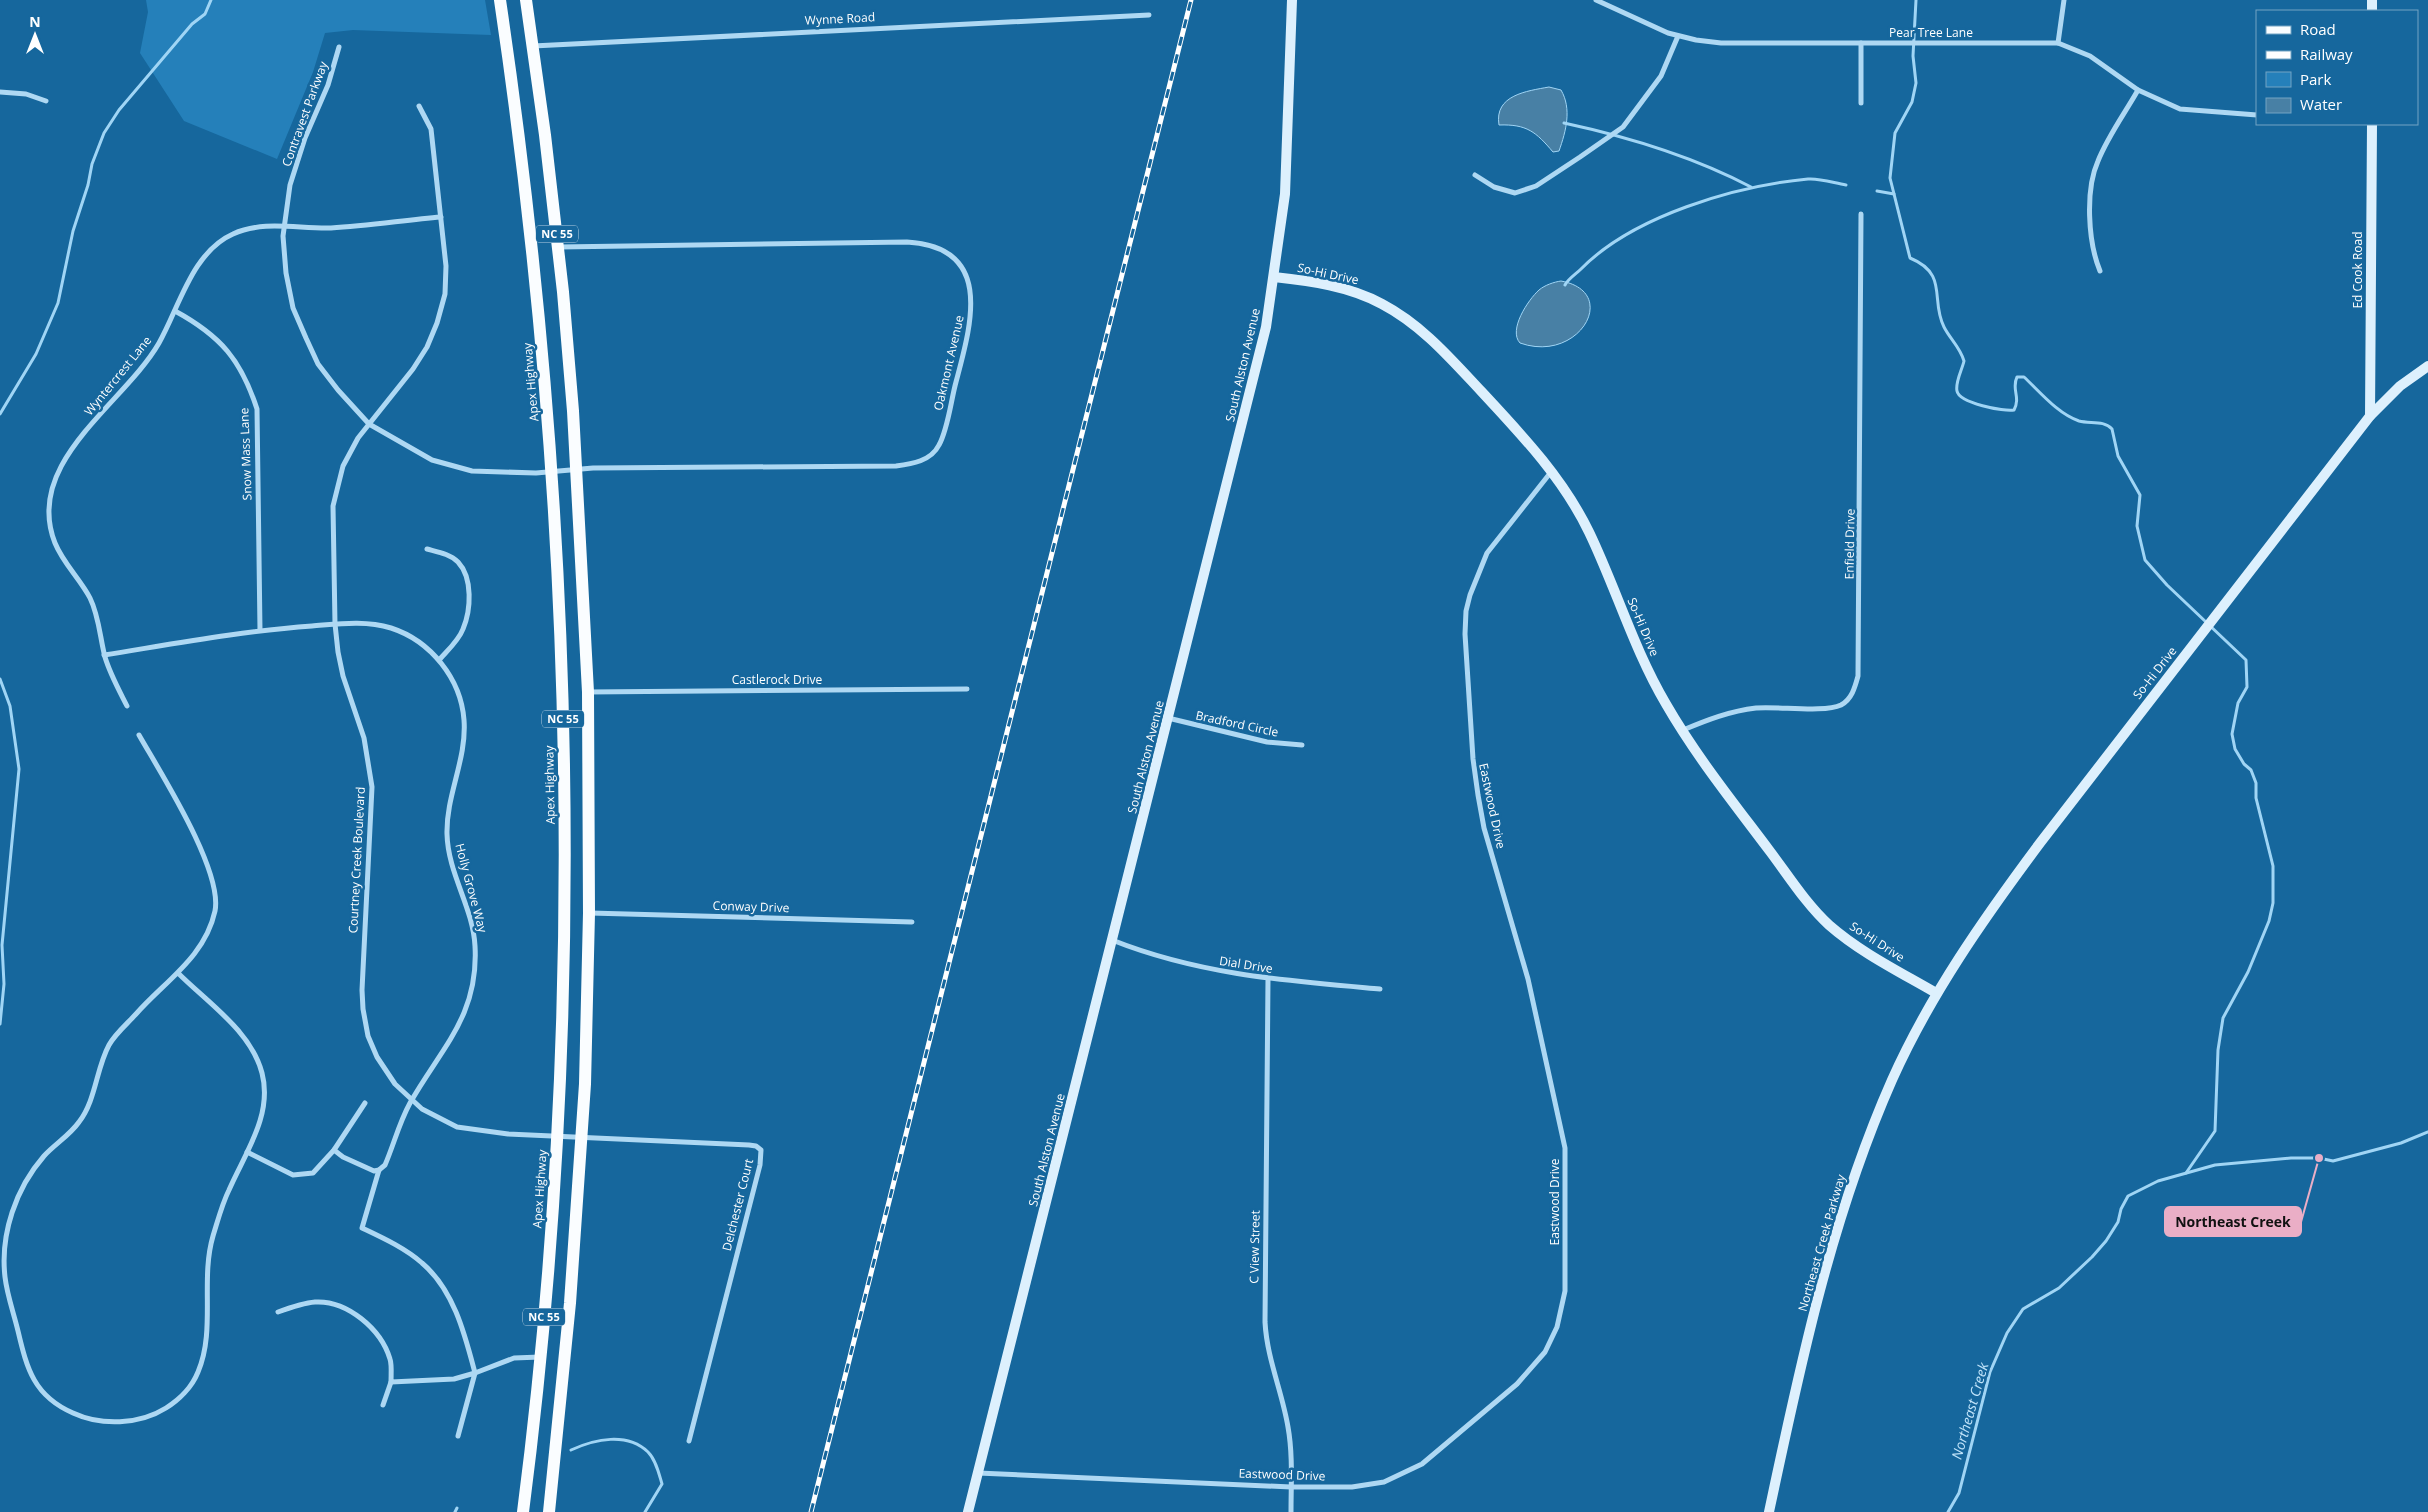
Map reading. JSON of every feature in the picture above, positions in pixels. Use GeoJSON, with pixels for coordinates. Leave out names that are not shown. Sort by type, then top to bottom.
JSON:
{"type":"FeatureCollection","features":[{"type":"Feature","properties":{"kind":"main road","name":"Apex Highway"},"geometry":{"type":"LineString","coordinates":[[500,0],[532,245],[552,471],[560,620],[564,846],[562,1033],[557,1137],[540,1357],[524,1512]]}},
{"type":"Feature","properties":{"kind":"main road","name":"NC 55"},"geometry":{"type":"LineString","coordinates":[[526,0],[558,247],[576,470],[588,692],[589,913],[585,1084],[570,1302],[549,1512]]}},
{"type":"Feature","properties":{"kind":"street","name":"South Alston Avenue"},"geometry":{"type":"LineString","coordinates":[[968,1512],[1266,327],[1285,194],[1292,0]]}},
{"type":"Feature","properties":{"kind":"street","name":"Pear Tree Lane"},"geometry":{"type":"LineString","coordinates":[[1596,0],[1603,1],[1678,36],[1721,42],[2058,43],[2090,56],[2138,90],[2180,109],[2256,116]]}},
{"type":"Feature","properties":{"kind":"street"},"geometry":{"type":"LineString","coordinates":[[2058,43],[2064,0]]}},
{"type":"Feature","properties":{"kind":"street","name":"Wynne Road"},"geometry":{"type":"LineString","coordinates":[[532,46],[1149,15]]}},
{"type":"Feature","properties":{"kind":"street"},"geometry":{"type":"LineString","coordinates":[[1475,175],[1494,187],[1515,192],[1536,186],[1580,157],[1623,127],[1661,76],[1678,36]]}},
{"type":"Feature","properties":{"kind":"street"},"geometry":{"type":"LineString","coordinates":[[1861,43],[1861,103]]}},
{"type":"Feature","properties":{"kind":"street","name":"Contravest Parkway"},"geometry":{"type":"LineString","coordinates":[[339,47],[328,85],[305,138],[290,185],[282,226],[286,273],[293,308],[318,364],[338,390],[369,424],[432,460],[472,471],[536,473],[576,470]]}},
{"type":"Feature","properties":{"kind":"street"},"geometry":{"type":"LineString","coordinates":[[2100,271],[2093,254],[2090,224],[2091,186],[2098,161],[2138,90]]}},
{"type":"Feature","properties":{"kind":"street"},"geometry":{"type":"LineString","coordinates":[[0,92],[26,94],[46,101]]}},
{"type":"Feature","properties":{"kind":"street","name":"Courtney Creek Boulevard"},"geometry":{"type":"LineString","coordinates":[[419,106],[431,129],[446,266],[445,294],[437,323],[427,347],[413,369],[358,438],[343,466],[334,500],[332,520],[334,624],[343,676],[364,738],[372,787],[363,957],[364,1016],[368,1036],[383,1068],[412,1100],[434,1117],[457,1127],[482,1132],[580,1138]]}},
{"type":"Feature","properties":{"kind":"street","name":"Ed Cook Road"},"geometry":{"type":"LineString","coordinates":[[2370,416],[2372,125]]}},
{"type":"Feature","properties":{"kind":"street","name":"Enfield Drive"},"geometry":{"type":"LineString","coordinates":[[1681,731],[1713,718],[1738,711],[1777,707],[1835,707],[1850,697],[1855,688],[1858,676],[1860,548],[1862,214]]}},
{"type":"Feature","properties":{"kind":"street","name":"Wyntercrest Lane"},"geometry":{"type":"LineString","coordinates":[[127,706],[104,655],[95,611],[90,597],[56,544],[50,527],[51,489],[56,474],[73,448],[158,345],[201,262],[216,246],[232,234],[256,226],[331,228],[441,217]]}},
{"type":"Feature","properties":{"kind":"street","name":"Oakmont Avenue"},"geometry":{"type":"LineString","coordinates":[[558,247],[920,243],[935,247],[951,256],[966,277],[971,291],[969,333],[942,437],[939,445],[922,460],[896,466],[576,470]]}},
{"type":"Feature","properties":{"kind":"street","name":"So-Hi Drive"},"geometry":{"type":"LineString","coordinates":[[1274,277],[1338,287],[1380,303],[1402,315],[1455,363],[1532,447],[1576,508],[1589,532],[1645,663],[1681,731],[1694,752],[1804,897],[1828,924],[1861,950],[1936,994],[1994,904],[2370,416],[2400,386],[2428,366]]}},
{"type":"Feature","properties":{"kind":"street","name":"Snow Mass Lane"},"geometry":{"type":"LineString","coordinates":[[175,312],[199,324],[220,340],[237,361],[249,385],[257,409],[260,630]]}},
{"type":"Feature","properties":{"kind":"street","name":"Eastwood Drive"},"geometry":{"type":"LineString","coordinates":[[978,1472],[1291,1486],[1352,1487],[1378,1483],[1398,1477],[1422,1464],[1517,1384],[1532,1368],[1551,1341],[1562,1308],[1565,1291],[1566,1247],[1563,1133],[1528,979],[1484,828],[1473,759],[1465,634],[1466,611],[1470,595],[1487,553],[1551,472]]}},
{"type":"Feature","properties":{"kind":"street"},"geometry":{"type":"LineString","coordinates":[[426,549],[446,554],[459,563],[466,577],[470,601],[463,630],[440,659]]}},
{"type":"Feature","properties":{"kind":"street","name":"Holly Grove Way"},"geometry":{"type":"LineString","coordinates":[[104,655],[260,630],[354,623],[392,628],[412,638],[440,659],[460,696],[464,720],[464,745],[452,794],[447,835],[455,878],[470,920],[475,944],[476,964],[473,987],[465,1014],[450,1043],[412,1100]]}},
{"type":"Feature","properties":{"kind":"street","name":"Castlerock Drive"},"geometry":{"type":"LineString","coordinates":[[588,692],[967,689]]}},
{"type":"Feature","properties":{"kind":"street","name":"Bradford Circle"},"geometry":{"type":"LineString","coordinates":[[1168,718],[1267,742],[1302,745]]}},
{"type":"Feature","properties":{"kind":"street"},"geometry":{"type":"LineString","coordinates":[[138,735],[208,866],[216,899],[210,928],[193,956],[141,1008],[110,1044],[89,1103],[80,1122],[46,1154],[27,1177],[8,1225],[4,1249],[7,1286],[27,1366],[34,1382],[51,1401],[83,1418],[106,1422],[134,1421],[164,1409],[186,1391],[198,1374],[204,1352],[207,1268],[212,1240],[227,1193],[259,1126],[263,1108],[264,1089],[262,1074],[256,1057],[243,1036],[178,973]]}},
{"type":"Feature","properties":{"kind":"street","name":"Conway Drive"},"geometry":{"type":"LineString","coordinates":[[589,913],[912,922]]}},
{"type":"Feature","properties":{"kind":"street","name":"Dial Drive"},"geometry":{"type":"LineString","coordinates":[[1112,940],[1188,965],[1268,979],[1380,989]]}},
{"type":"Feature","properties":{"kind":"street","name":"C View Street"},"geometry":{"type":"LineString","coordinates":[[1268,979],[1265,1322],[1268,1355],[1288,1428],[1291,1446],[1291,1512]]}},
{"type":"Feature","properties":{"kind":"street","name":"Northeast Creek Parkway"},"geometry":{"type":"LineString","coordinates":[[1769,1512],[1801,1361],[1836,1232],[1860,1163],[1893,1079],[1936,994]]}},
{"type":"Feature","properties":{"kind":"street"},"geometry":{"type":"LineString","coordinates":[[412,1100],[401,1121],[385,1165],[379,1170],[362,1228],[403,1249],[423,1263],[440,1283],[455,1309],[475,1373],[458,1436]]}},
{"type":"Feature","properties":{"kind":"street"},"geometry":{"type":"LineString","coordinates":[[247,1152],[283,1171],[303,1175],[313,1173],[334,1150],[365,1103]]}},
{"type":"Feature","properties":{"kind":"street","name":"Delchester Court"},"geometry":{"type":"LineString","coordinates":[[580,1138],[749,1144],[756,1146],[760,1150],[760,1164],[688,1442]]}},
{"type":"Feature","properties":{"kind":"street"},"geometry":{"type":"LineString","coordinates":[[334,1150],[366,1168],[379,1170]]}},
{"type":"Feature","properties":{"kind":"street"},"geometry":{"type":"LineString","coordinates":[[278,1312],[316,1302],[341,1307],[364,1319],[381,1338],[390,1360],[391,1382],[383,1404]]}},
{"type":"Feature","properties":{"kind":"street"},"geometry":{"type":"LineString","coordinates":[[391,1382],[454,1379],[514,1358],[540,1357]]}},
{"type":"Feature","properties":{"kind":"green space"},"geometry":{"type":"Polygon","coordinates":[[[146,0],[485,0],[491,35],[353,30],[325,33],[313,72],[277,159],[184,121],[140,53],[148,12],[146,0]]]}},
{"type":"Feature","properties":{"kind":"water"},"geometry":{"type":"Polygon","coordinates":[[[1549,87],[1561,90],[1567,112],[1566,128],[1559,151],[1553,152],[1536,134],[1524,128],[1499,125],[1499,115],[1507,101],[1514,96],[1531,90],[1549,87]]]}},
{"type":"Feature","properties":{"kind":"water"},"geometry":{"type":"Polygon","coordinates":[[[1561,281],[1579,288],[1588,298],[1590,311],[1585,324],[1575,336],[1560,344],[1541,347],[1520,343],[1516,331],[1525,308],[1541,288],[1561,281]]]}},
{"type":"Feature","properties":{"kind":"waterway"},"geometry":{"type":"LineString","coordinates":[[0,414],[36,354],[58,303],[73,231],[88,185],[92,164],[104,133],[119,110],[192,24],[205,14],[211,0]]}},
{"type":"Feature","properties":{"kind":"waterway"},"geometry":{"type":"LineString","coordinates":[[1916,0],[1913,56],[1916,83],[1912,102],[1895,133],[1890,178],[1910,258],[1922,264],[1930,272],[1936,288],[1940,317],[1964,361],[1958,380],[1957,391],[1965,399],[1973,403],[1992,408],[2014,410],[2017,401],[2015,381],[2017,377],[2024,377],[2050,402],[2071,418],[2109,426],[2112,429],[2118,456],[2140,495],[2137,526],[2145,560],[2167,585],[2246,660],[2247,687],[2238,703],[2232,734],[2235,749],[2244,764],[2251,770],[2256,783],[2256,798],[2273,866],[2273,903],[2269,921],[2248,972],[2223,1018],[2218,1050],[2215,1131],[2186,1173]]}},
{"type":"Feature","properties":{"kind":"waterway"},"geometry":{"type":"LineString","coordinates":[[1564,123],[1660,149],[1706,166],[1751,187]]}},
{"type":"Feature","properties":{"kind":"waterway"},"geometry":{"type":"LineString","coordinates":[[1565,285],[1603,250],[1628,234],[1656,219],[1687,207],[1718,197],[1779,183],[1813,179],[1846,185]]}},
{"type":"Feature","properties":{"kind":"waterway"},"geometry":{"type":"LineString","coordinates":[[1877,191],[1894,194]]}},
{"type":"Feature","properties":{"kind":"waterway"},"geometry":{"type":"LineString","coordinates":[[0,679],[10,706],[19,769],[2,945],[4,984],[0,1024]]}},
{"type":"Feature","properties":{"kind":"waterway","name":"Northeast Creek"},"geometry":{"type":"LineString","coordinates":[[1948,1512],[1959,1493],[1990,1372],[2007,1333],[2023,1309],[2059,1288],[2092,1257],[2106,1241],[2118,1222],[2121,1209],[2128,1196],[2158,1181],[2215,1165],[2291,1158],[2319,1158],[2333,1161],[2401,1143],[2428,1132]]}},
{"type":"Feature","properties":{"kind":"waterway"},"geometry":{"type":"LineString","coordinates":[[571,1450],[590,1443],[611,1439],[630,1442],[648,1452],[655,1463],[662,1484],[645,1512]]}},
{"type":"Feature","properties":{"kind":"waterway"},"geometry":{"type":"LineString","coordinates":[[455,1512],[457,1508]]}},
{"type":"Feature","properties":{"kind":"railway"},"geometry":{"type":"LineString","coordinates":[[811,1512],[1191,0]]}},
{"type":"Feature","properties":{"kind":"place","name":"Northeast Creek"},"geometry":{"type":"Point","coordinates":[2319,1158]}}]}
